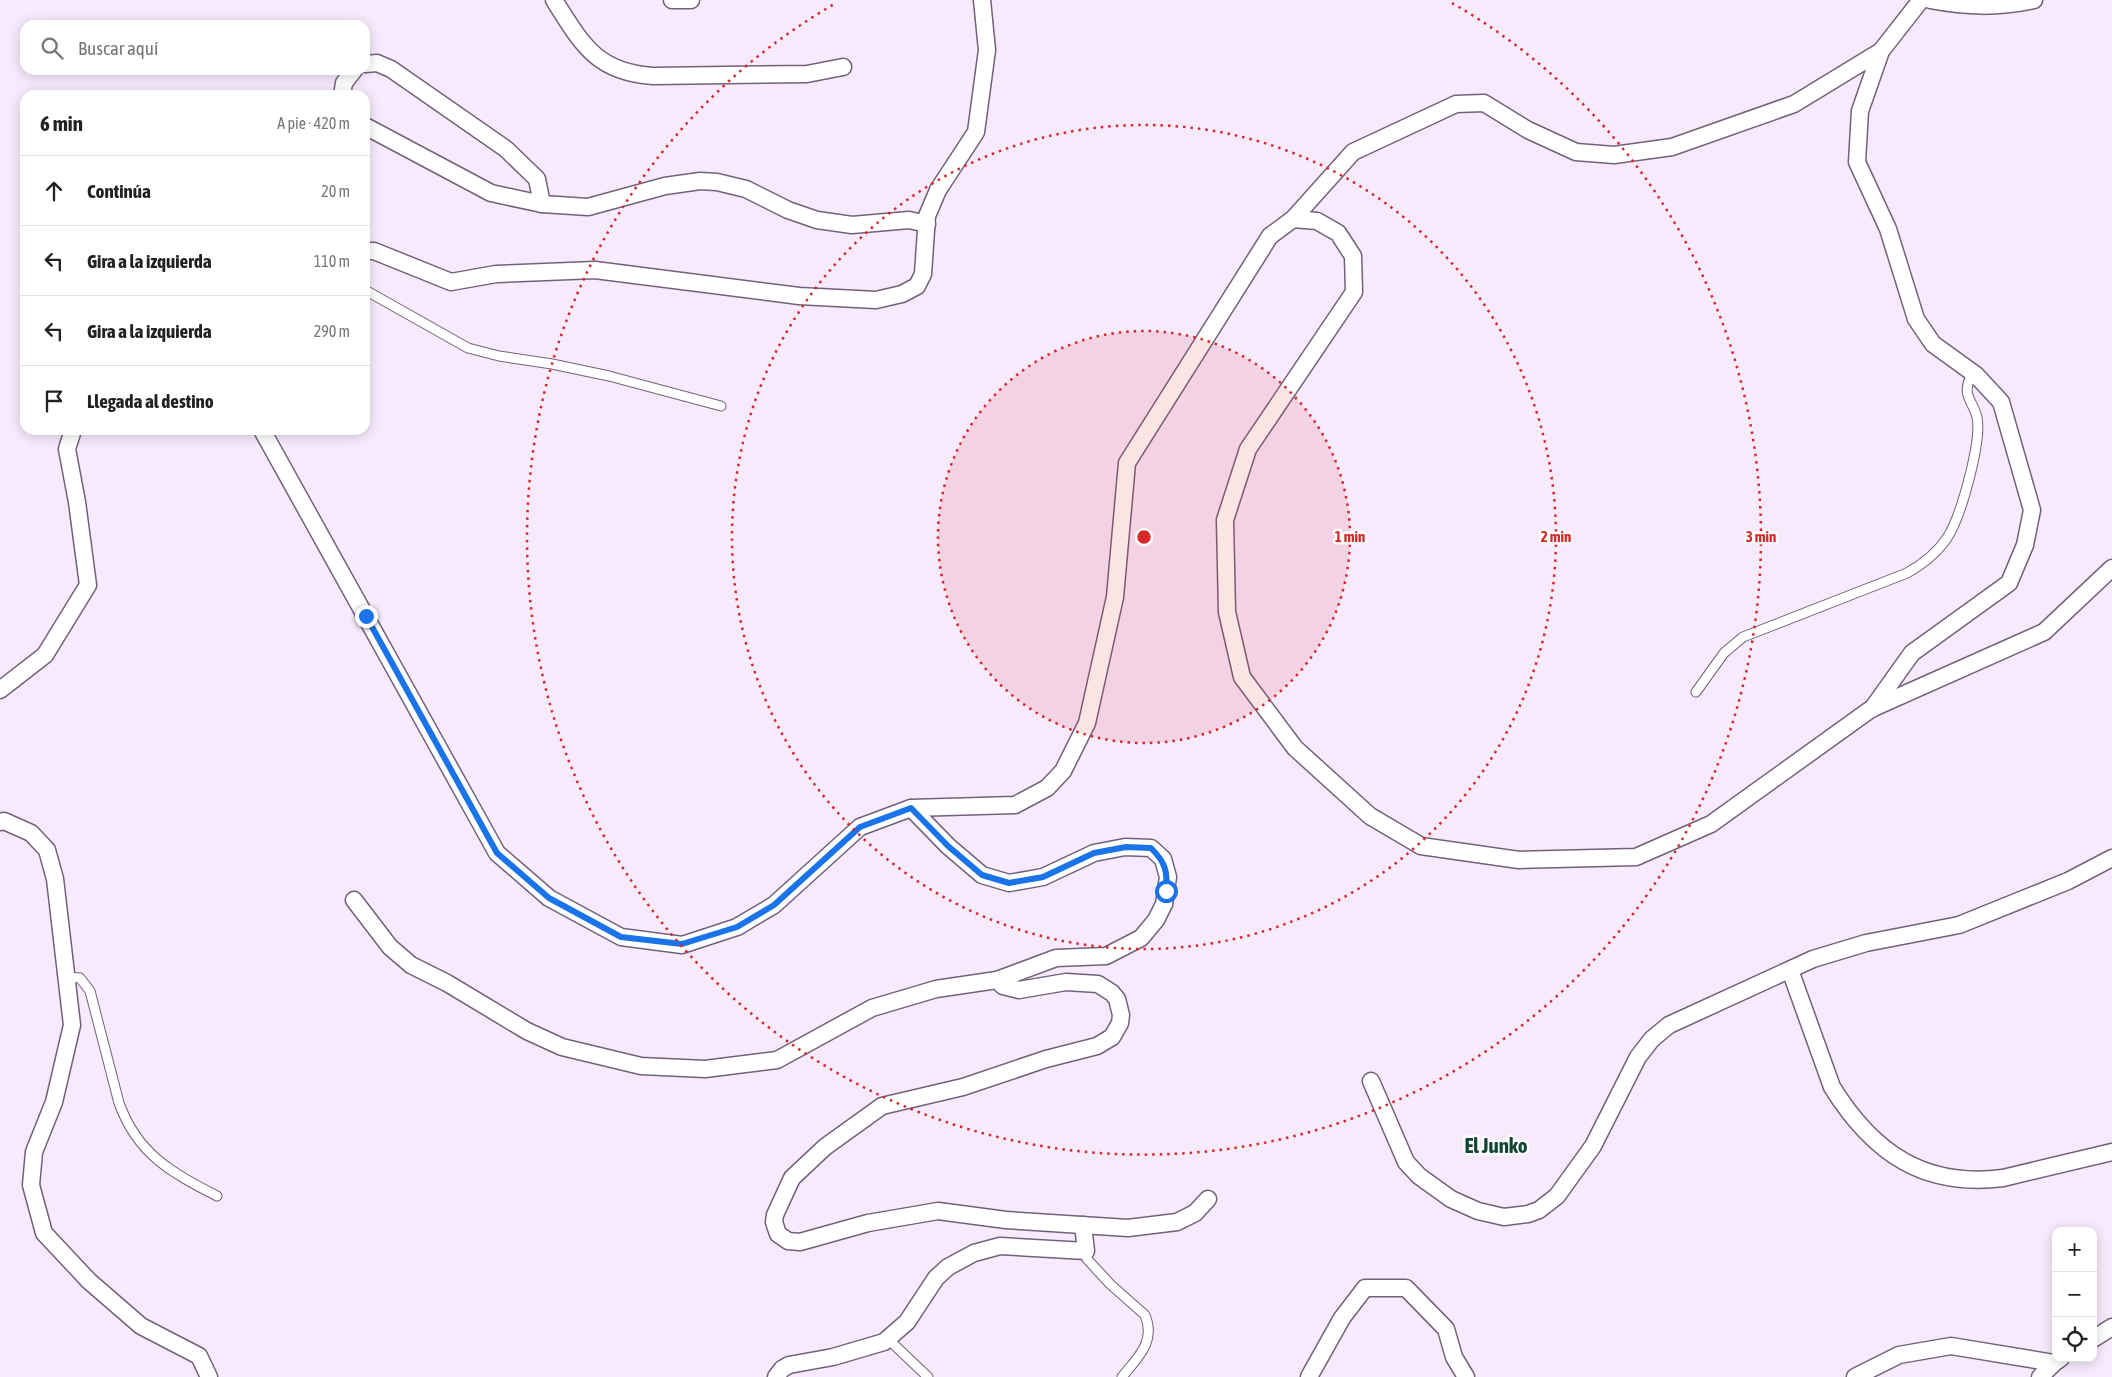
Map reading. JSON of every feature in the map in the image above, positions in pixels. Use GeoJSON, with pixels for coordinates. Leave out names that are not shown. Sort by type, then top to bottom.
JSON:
{"type":"FeatureCollection","features":[{"type":"Feature","properties":{"kind":"street"},"geometry":{"type":"LineString","coordinates":[[554,0],[579,40],[587,49],[606,63],[628,73],[653,76],[807,74],[843,67]]}},
{"type":"Feature","properties":{"kind":"street"},"geometry":{"type":"LineString","coordinates":[[672,0],[691,0]]}},
{"type":"Feature","properties":{"kind":"street"},"geometry":{"type":"LineString","coordinates":[[370,251],[451,282],[496,274],[595,270],[799,296],[876,300],[902,294],[917,286],[923,274],[927,216],[938,190],[976,132],[988,50],[982,0]]}},
{"type":"Feature","properties":{"kind":"street"},"geometry":{"type":"LineString","coordinates":[[1872,709],[1912,653],[2009,583],[2025,545],[2032,510],[2001,402],[1976,376],[1933,344],[1916,319],[1888,229],[1857,162],[1860,111],[1881,52],[1921,0]]}},
{"type":"Feature","properties":{"kind":"street"},"geometry":{"type":"LineString","coordinates":[[1930,0],[1960,6],[1986,7],[2034,0]]}},
{"type":"Feature","properties":{"kind":"street"},"geometry":{"type":"LineString","coordinates":[[265,435],[497,853],[549,898],[621,937],[682,944],[737,927],[774,905],[860,827],[911,808],[1015,805],[1047,788],[1063,771],[1087,723],[1115,597],[1127,464],[1270,236],[1293,219],[1353,152],[1456,104],[1484,103],[1528,130],[1576,152],[1614,155],[1672,147],[1794,104],[1881,52]]}},
{"type":"Feature","properties":{"kind":"street"},"geometry":{"type":"LineString","coordinates":[[370,64],[377,63],[390,69],[506,149],[537,179],[542,204]]}},
{"type":"Feature","properties":{"kind":"street"},"geometry":{"type":"LineString","coordinates":[[343,90],[344,83],[350,75]]}},
{"type":"Feature","properties":{"kind":"street"},"geometry":{"type":"LineString","coordinates":[[370,129],[490,192],[542,204],[588,207],[665,186],[700,181],[724,183],[746,189],[788,210],[817,220],[852,225],[870,225],[908,220],[927,224]]}},
{"type":"Feature","properties":{"kind":"street"},"geometry":{"type":"LineString","coordinates":[[1293,219],[1317,221],[1338,233],[1353,256],[1354,292],[1248,450],[1225,520],[1227,612],[1242,677],[1295,748],[1370,816],[1421,846],[1519,860],[1636,857],[1711,824],[1872,709],[2044,632],[2112,568]]}},
{"type":"Feature","properties":{"kind":"street"},"geometry":{"type":"LineString","coordinates":[[0,690],[45,655],[88,585],[77,502],[67,449],[71,435]]}},
{"type":"Feature","properties":{"kind":"street"},"geometry":{"type":"LineString","coordinates":[[354,900],[390,947],[410,965],[448,983],[527,1031],[562,1047],[641,1066],[706,1069],[777,1060],[872,1008],[936,989],[997,980],[1056,958],[1106,956],[1141,938],[1156,920],[1164,904],[1168,878],[1163,859],[1151,848],[1126,847],[1094,853],[1043,877],[1009,883],[982,875],[948,846],[911,808]]}},
{"type":"Feature","properties":{"kind":"street"},"geometry":{"type":"LineString","coordinates":[[0,822],[31,833],[47,850],[55,879],[72,1025],[54,1102],[34,1152],[31,1185],[44,1233],[89,1282],[140,1326],[199,1356],[209,1377]]}},
{"type":"Feature","properties":{"kind":"street"},"geometry":{"type":"LineString","coordinates":[[1371,1081],[1406,1162],[1419,1176],[1451,1199],[1478,1211],[1504,1217],[1528,1214],[1539,1210],[1557,1196],[1593,1146],[1638,1057],[1652,1039],[1679,1020],[1813,959],[1866,943],[1959,925],[2068,881],[2112,858]]}},
{"type":"Feature","properties":{"kind":"street"},"geometry":{"type":"LineString","coordinates":[[1790,970],[1832,1087],[1842,1104],[1868,1134],[1901,1161],[1935,1175],[1970,1180],[1987,1180],[2003,1178],[2112,1152]]}},
{"type":"Feature","properties":{"kind":"street"},"geometry":{"type":"LineString","coordinates":[[997,980],[1003,986],[1019,990],[1066,982],[1098,984],[1112,993],[1117,1000],[1121,1015],[1120,1024],[1112,1037],[1097,1046],[1046,1059],[962,1087],[882,1106],[825,1147],[792,1178],[775,1215],[775,1228],[778,1234],[788,1241],[800,1242],[868,1223],[938,1211],[1006,1220],[1128,1228],[1177,1222],[1195,1213],[1208,1199]]}},
{"type":"Feature","properties":{"kind":"street"},"geometry":{"type":"LineString","coordinates":[[776,1377],[789,1364],[833,1357],[888,1339],[907,1322],[936,1278],[961,1259],[1000,1246],[1086,1250],[1084,1225]]}},
{"type":"Feature","properties":{"kind":"street"},"geometry":{"type":"LineString","coordinates":[[1308,1377],[1342,1318],[1365,1288],[1406,1288],[1446,1329],[1454,1357],[1466,1377]]}},
{"type":"Feature","properties":{"kind":"street"},"geometry":{"type":"LineString","coordinates":[[2097,1336],[2112,1327]]}},
{"type":"Feature","properties":{"kind":"street"},"geometry":{"type":"LineString","coordinates":[[1855,1377],[1899,1355],[1951,1346],[2052,1359]]}},
{"type":"Feature","properties":{"kind":"street"},"geometry":{"type":"LineString","coordinates":[[2040,1377],[2055,1362]]}},
{"type":"Feature","properties":{"kind":"lane"},"geometry":{"type":"LineString","coordinates":[[370,293],[468,348],[499,356],[552,364],[609,376],[721,406]]}},
{"type":"Feature","properties":{"kind":"lane"},"geometry":{"type":"LineString","coordinates":[[1696,692],[1724,653],[1743,637],[1907,573],[1919,566],[1939,549],[1947,539],[1959,516],[1976,452],[1977,417],[1968,398],[1967,385],[1970,378],[1976,376]]}},
{"type":"Feature","properties":{"kind":"lane"},"geometry":{"type":"LineString","coordinates":[[66,977],[80,978],[90,992],[119,1103],[138,1140],[167,1169],[217,1196]]}},
{"type":"Feature","properties":{"kind":"lane"},"geometry":{"type":"LineString","coordinates":[[1086,1250],[1087,1259],[1110,1284],[1145,1314],[1148,1321],[1149,1334],[1146,1348],[1122,1377]]}},
{"type":"Feature","properties":{"kind":"lane"},"geometry":{"type":"LineString","coordinates":[[888,1339],[928,1377]]}},
{"type":"Feature","properties":{"kind":"district","name":"El Junko"},"geometry":{"type":"Point","coordinates":[1496,1146]}},
{"type":"Feature","properties":{"kind":"route"},"geometry":{"type":"LineString","coordinates":[[366,616],[497,853],[549,898],[621,937],[682,944],[737,927],[774,905],[860,827],[911,808],[948,846],[982,875],[1009,883],[1043,877],[1094,853],[1126,847],[1151,848],[1163,859],[1168,878],[1166,891]]}}]}
